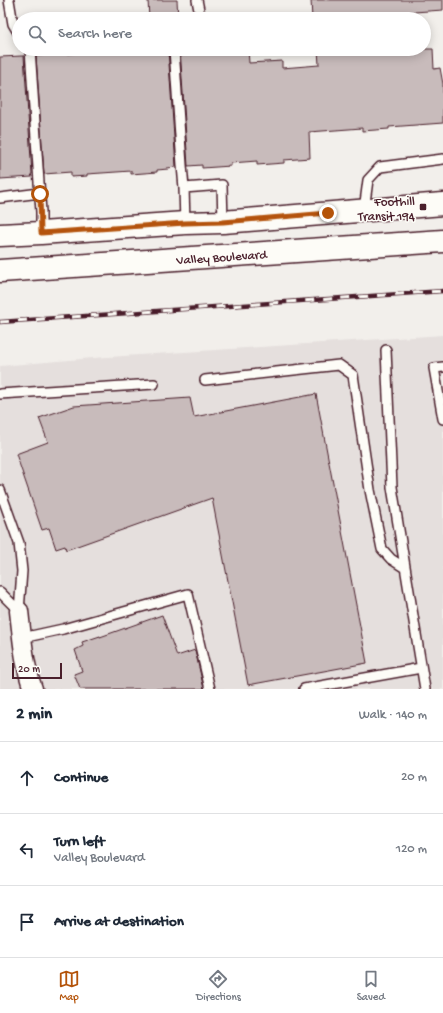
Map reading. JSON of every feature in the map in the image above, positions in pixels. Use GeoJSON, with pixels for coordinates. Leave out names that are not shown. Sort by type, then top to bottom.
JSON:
{"type":"FeatureCollection","features":[{"type":"Feature","properties":{"kind":"main road"},"geometry":{"type":"LineString","coordinates":[[0,235],[185,223],[223,222],[443,204]]}},
{"type":"Feature","properties":{"kind":"main road","name":"Valley Boulevard"},"geometry":{"type":"LineString","coordinates":[[0,271],[443,241]]}},
{"type":"Feature","properties":{"kind":"street"},"geometry":{"type":"LineString","coordinates":[[20,611],[22,638],[29,678],[34,689]]}},
{"type":"Feature","properties":{"kind":"lane"},"geometry":{"type":"LineString","coordinates":[[9,0],[12,18]]}},
{"type":"Feature","properties":{"kind":"lane"},"geometry":{"type":"LineString","coordinates":[[197,0],[199,12]]}},
{"type":"Feature","properties":{"kind":"lane"},"geometry":{"type":"LineString","coordinates":[[30,56],[40,194],[41,233]]}},
{"type":"Feature","properties":{"kind":"lane"},"geometry":{"type":"LineString","coordinates":[[174,56],[184,188],[185,223]]}},
{"type":"Feature","properties":{"kind":"lane"},"geometry":{"type":"LineString","coordinates":[[364,210],[368,180],[380,167],[443,159]]}},
{"type":"Feature","properties":{"kind":"lane"},"geometry":{"type":"LineString","coordinates":[[184,188],[222,185],[223,222]]}},
{"type":"Feature","properties":{"kind":"lane"},"geometry":{"type":"LineString","coordinates":[[0,198],[40,194]]}},
{"type":"Feature","properties":{"kind":"lane"},"geometry":{"type":"LineString","coordinates":[[386,350],[392,487],[425,689]]}},
{"type":"Feature","properties":{"kind":"lane"},"geometry":{"type":"LineString","coordinates":[[205,380],[339,365],[353,375],[370,490],[382,549],[391,559],[405,568]]}},
{"type":"Feature","properties":{"kind":"lane"},"geometry":{"type":"LineString","coordinates":[[443,367],[434,368],[443,419]]}},
{"type":"Feature","properties":{"kind":"lane"},"geometry":{"type":"LineString","coordinates":[[0,394],[154,384]]}},
{"type":"Feature","properties":{"kind":"lane"},"geometry":{"type":"LineString","coordinates":[[0,490],[19,543],[22,571],[20,611]]}},
{"type":"Feature","properties":{"kind":"lane"},"geometry":{"type":"LineString","coordinates":[[0,592],[20,611]]}},
{"type":"Feature","properties":{"kind":"lane"},"geometry":{"type":"LineString","coordinates":[[22,638],[63,629],[188,594],[210,689]]}},
{"type":"Feature","properties":{"kind":"lane"},"geometry":{"type":"LineString","coordinates":[[304,689],[421,668]]}},
{"type":"Feature","properties":{"kind":"shaded area"},"geometry":{"type":"Polygon","coordinates":[[[443,335],[443,689],[0,689],[0,366],[93,358],[443,335]]]}},
{"type":"Feature","properties":{"kind":"building"},"geometry":{"type":"Polygon","coordinates":[[[148,0],[177,0],[178,12],[149,12],[148,0]]]}},
{"type":"Feature","properties":{"kind":"building"},"geometry":{"type":"Polygon","coordinates":[[[311,0],[443,0],[443,10],[414,12],[312,12],[311,0]]]}},
{"type":"Feature","properties":{"kind":"building"},"geometry":{"type":"Polygon","coordinates":[[[431,49],[433,49],[434,69],[440,68],[443,84],[443,123],[389,127],[389,129],[362,131],[362,128],[309,132],[310,158],[284,160],[284,163],[257,165],[257,161],[231,163],[231,166],[202,168],[202,165],[188,166],[180,56],[248,56],[249,63],[282,61],[282,68],[319,65],[318,56],[431,56],[431,49]]]}},
{"type":"Feature","properties":{"kind":"building"},"geometry":{"type":"Polygon","coordinates":[[[24,56],[32,177],[0,179],[0,57],[24,56]]]}},
{"type":"Feature","properties":{"kind":"building"},"geometry":{"type":"Polygon","coordinates":[[[36,56],[168,56],[176,167],[157,170],[157,172],[131,174],[131,171],[87,174],[87,176],[71,177],[71,172],[44,174],[36,56]]]}},
{"type":"Feature","properties":{"kind":"building"},"geometry":{"type":"Polygon","coordinates":[[[316,394],[367,663],[248,685],[212,498],[66,550],[65,546],[56,549],[49,528],[42,530],[16,454],[48,442],[39,418],[74,406],[190,398],[194,417],[316,394]]]}},
{"type":"Feature","properties":{"kind":"building"},"geometry":{"type":"Polygon","coordinates":[[[162,615],[177,656],[195,650],[204,689],[80,689],[74,674],[82,671],[75,650],[83,646],[82,642],[162,615]]]}},
{"type":"Feature","properties":{"kind":"railway"},"geometry":{"type":"LineString","coordinates":[[0,322],[443,291]]}},
{"type":"Feature","properties":{"kind":"place","name":"Foothill Transit 194"},"geometry":{"type":"Point","coordinates":[423,207]}},
{"type":"Feature","properties":{"kind":"route"},"geometry":{"type":"LineString","coordinates":[[40,194],[41,233],[185,223],[223,222],[328,213]]}}]}
